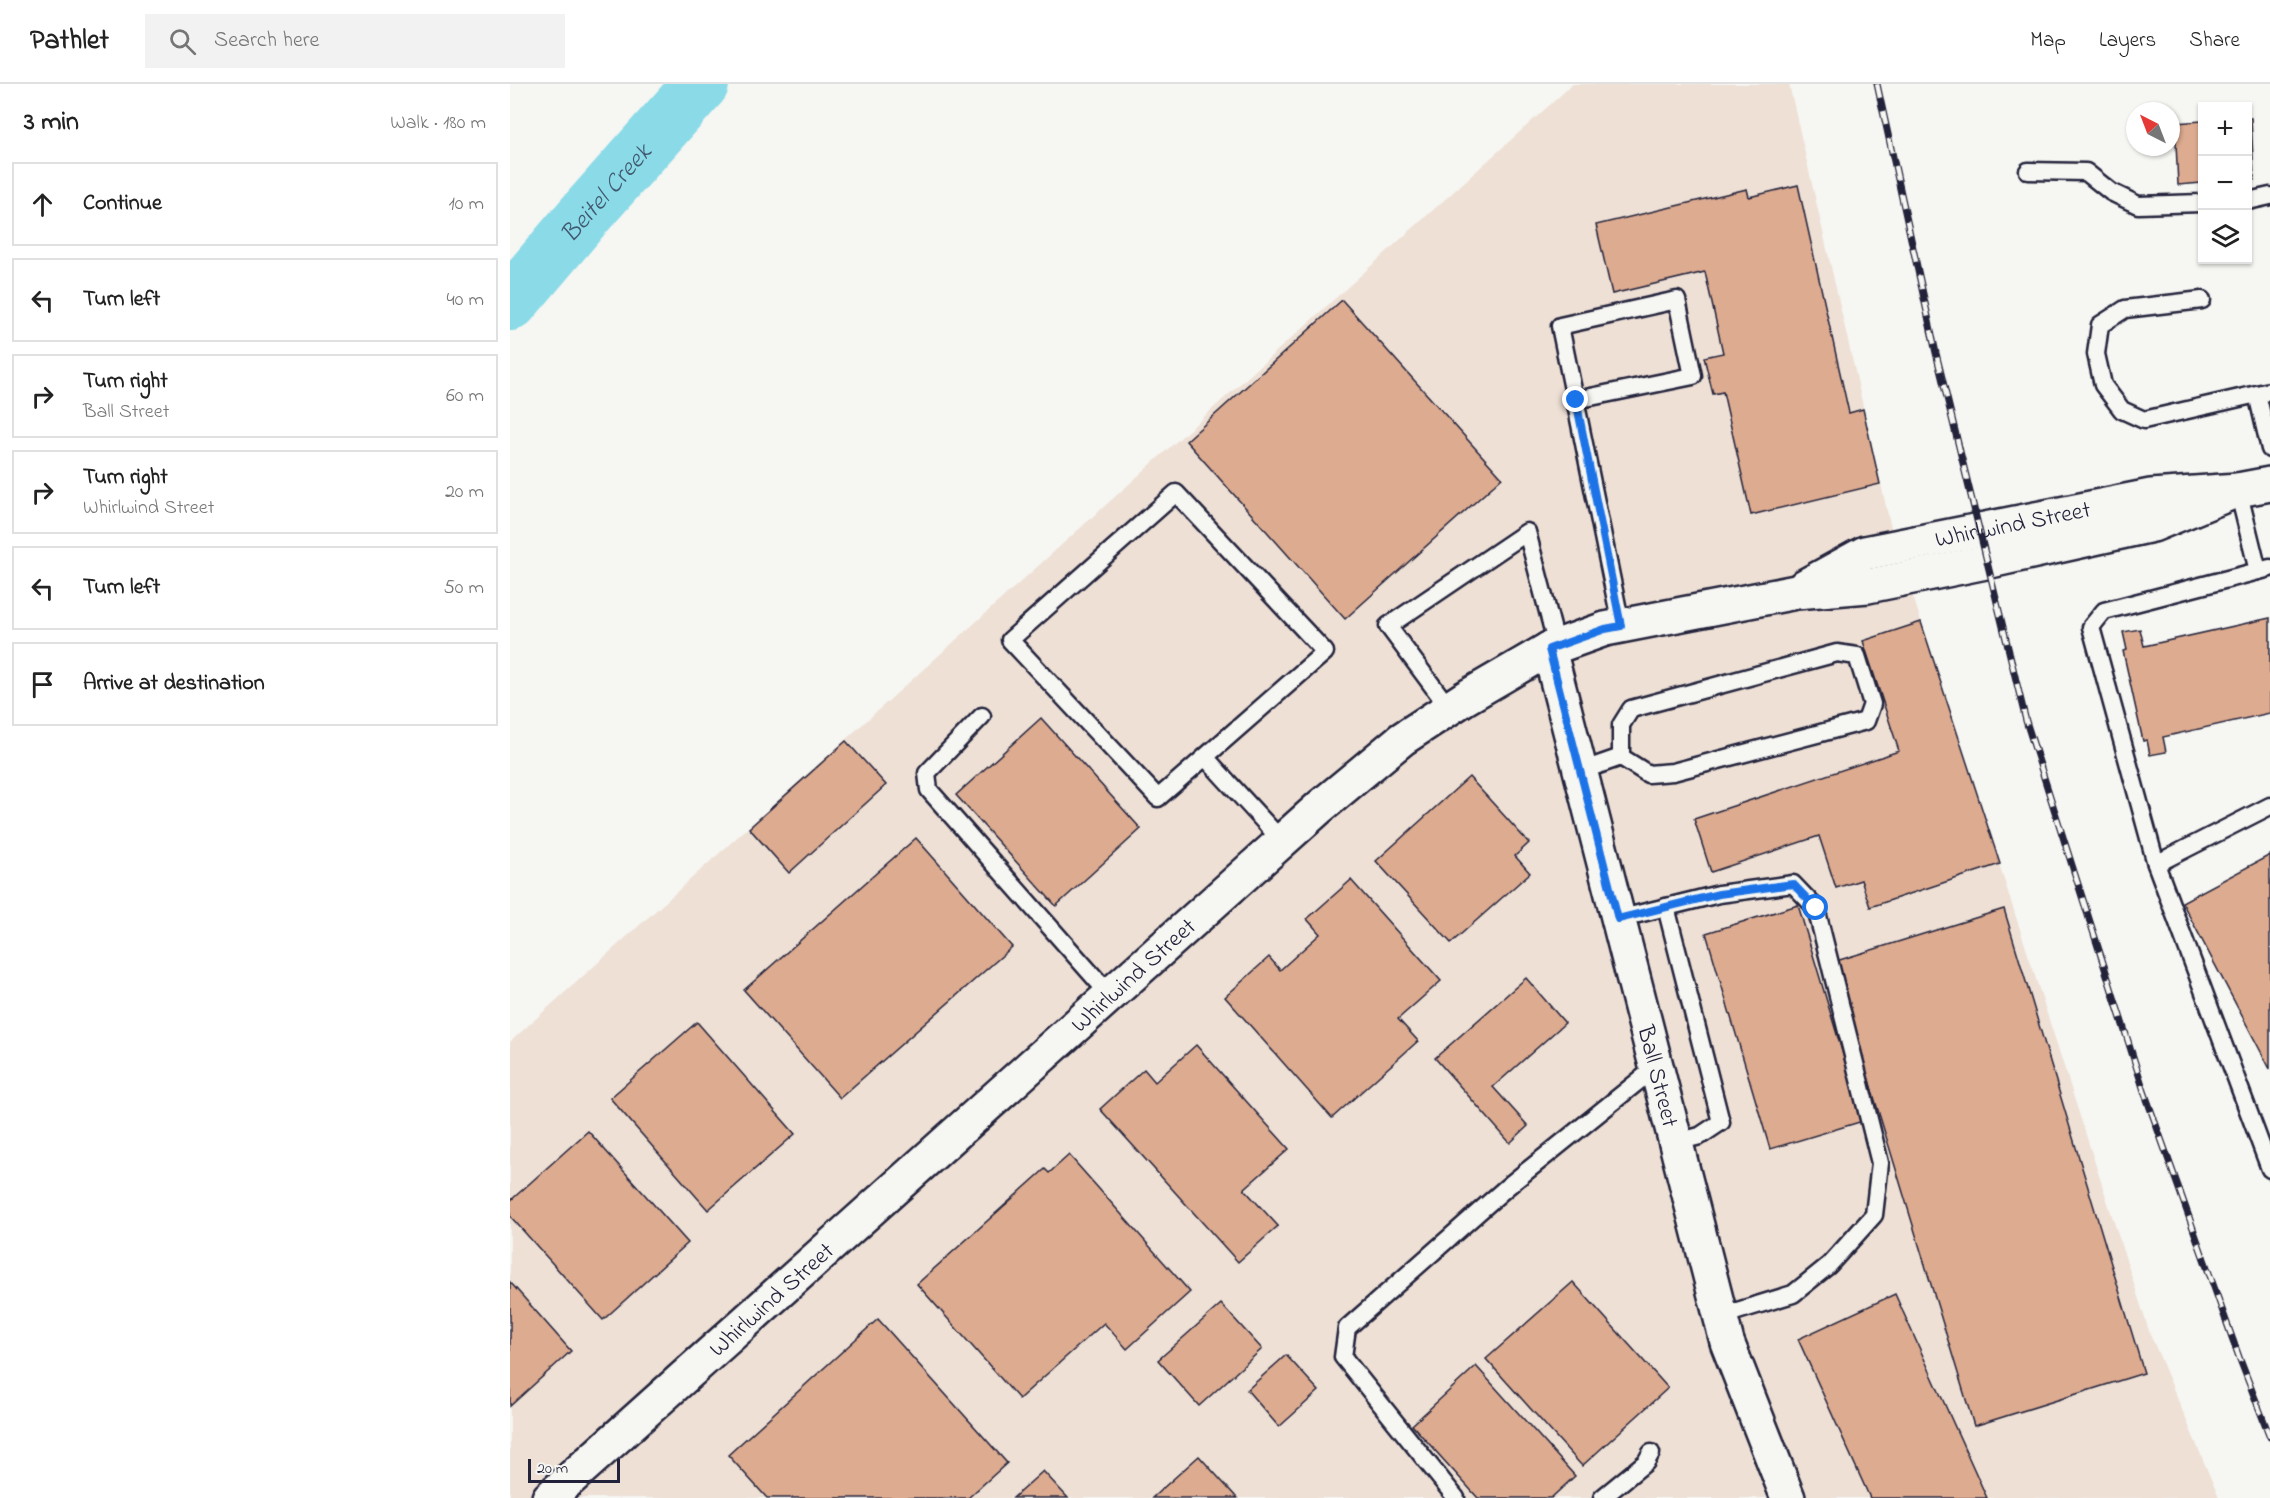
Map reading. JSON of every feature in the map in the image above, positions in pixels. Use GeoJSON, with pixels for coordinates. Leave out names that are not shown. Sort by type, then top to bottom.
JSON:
{"type":"FeatureCollection","features":[{"type":"Feature","properties":{"kind":"street","name":"Whirlwind Street"},"geometry":{"type":"LineString","coordinates":[[549,1498],[1282,841],[1402,739],[1449,708],[1553,648],[1605,629],[1796,591],[1868,586],[2153,525],[2238,490],[2270,484]]}},
{"type":"Feature","properties":{"kind":"street","name":"Ball Street"},"geometry":{"type":"LineString","coordinates":[[1553,648],[1618,919],[1727,1342],[1781,1496]]}},
{"type":"Feature","properties":{"kind":"lane"},"geometry":{"type":"LineString","coordinates":[[2028,171],[2086,172],[2110,192],[2138,205],[2198,203]]}},
{"type":"Feature","properties":{"kind":"lane"},"geometry":{"type":"LineString","coordinates":[[2252,200],[2270,196]]}},
{"type":"Feature","properties":{"kind":"lane"},"geometry":{"type":"LineString","coordinates":[[1576,400],[1693,376],[1677,300],[1560,326],[1621,626]]}},
{"type":"Feature","properties":{"kind":"lane"},"geometry":{"type":"LineString","coordinates":[[2202,300],[2125,309],[2100,325],[2096,354],[2103,385],[2122,410],[2144,420],[2263,392],[2270,449]]}},
{"type":"Feature","properties":{"kind":"lane"},"geometry":{"type":"LineString","coordinates":[[2238,490],[2264,570],[2104,612],[2091,627],[2156,864],[2270,1169]]}},
{"type":"Feature","properties":{"kind":"lane"},"geometry":{"type":"LineString","coordinates":[[1176,493],[1325,652],[1205,757],[1158,798],[1011,640],[1176,493]]}},
{"type":"Feature","properties":{"kind":"lane"},"geometry":{"type":"LineString","coordinates":[[1449,708],[1388,626],[1527,532],[1553,648]]}},
{"type":"Feature","properties":{"kind":"lane"},"geometry":{"type":"LineString","coordinates":[[1837,653],[1857,656],[1872,704],[1866,721],[1673,772],[1648,774],[1621,757],[1621,725],[1631,709],[1837,653]]}},
{"type":"Feature","properties":{"kind":"lane"},"geometry":{"type":"LineString","coordinates":[[982,716],[927,772],[929,790],[1110,995]]}},
{"type":"Feature","properties":{"kind":"lane"},"geometry":{"type":"LineString","coordinates":[[1205,757],[1282,841]]}},
{"type":"Feature","properties":{"kind":"lane"},"geometry":{"type":"LineString","coordinates":[[1581,771],[1621,757]]}},
{"type":"Feature","properties":{"kind":"lane"},"geometry":{"type":"LineString","coordinates":[[2156,864],[2270,806]]}},
{"type":"Feature","properties":{"kind":"lane"},"geometry":{"type":"LineString","coordinates":[[1618,919],[1719,894],[1793,884],[1816,908],[1880,1163],[1874,1215],[1829,1265],[1793,1294],[1721,1316]]}},
{"type":"Feature","properties":{"kind":"lane"},"geometry":{"type":"LineString","coordinates":[[1666,907],[1721,1122],[1700,1136],[1676,1142]]}},
{"type":"Feature","properties":{"kind":"lane"},"geometry":{"type":"LineString","coordinates":[[1456,1498],[1343,1357],[1347,1328],[1507,1187],[1656,1067]]}},
{"type":"Feature","properties":{"kind":"lane"},"geometry":{"type":"LineString","coordinates":[[1602,1498],[1646,1462],[1651,1452]]}},
{"type":"Feature","properties":{"kind":"shaded area"},"geometry":{"type":"Polygon","coordinates":[[[1573,84],[1789,84],[1891,528],[2149,1331],[2219,1498],[510,1498],[510,1042],[1573,84]]]}},
{"type":"Feature","properties":{"kind":"building"},"geometry":{"type":"Polygon","coordinates":[[[2198,121],[2198,183],[2178,185],[2177,156],[2180,156],[2180,123],[2198,121]]]}},
{"type":"Feature","properties":{"kind":"building"},"geometry":{"type":"Polygon","coordinates":[[[2252,139],[2254,180],[2252,180],[2252,139]]]}},
{"type":"Feature","properties":{"kind":"building"},"geometry":{"type":"Polygon","coordinates":[[[1798,185],[1849,413],[1863,409],[1880,484],[1751,515],[1723,392],[1713,394],[1704,357],[1723,353],[1705,272],[1612,294],[1596,225],[1747,189],[1749,197],[1798,185]]]}},
{"type":"Feature","properties":{"kind":"building"},"geometry":{"type":"Polygon","coordinates":[[[1342,300],[1502,478],[1345,619],[1186,441],[1342,300]]]}},
{"type":"Feature","properties":{"kind":"building"},"geometry":{"type":"Polygon","coordinates":[[[2270,618],[2270,713],[2163,737],[2166,752],[2150,755],[2147,740],[2143,741],[2123,651],[2127,650],[2123,632],[2140,629],[2144,646],[2270,618]]]}},
{"type":"Feature","properties":{"kind":"building"},"geometry":{"type":"Polygon","coordinates":[[[1921,622],[2000,864],[1870,907],[1861,880],[1836,888],[1819,836],[1711,872],[1694,819],[1899,751],[1863,641],[1921,622]]]}},
{"type":"Feature","properties":{"kind":"building"},"geometry":{"type":"Polygon","coordinates":[[[1041,718],[1141,829],[1056,906],[956,795],[1041,718]]]}},
{"type":"Feature","properties":{"kind":"building"},"geometry":{"type":"Polygon","coordinates":[[[846,741],[886,785],[789,873],[749,828],[846,741]]]}},
{"type":"Feature","properties":{"kind":"building"},"geometry":{"type":"Polygon","coordinates":[[[1469,777],[1529,843],[1515,856],[1530,873],[1451,943],[1376,861],[1469,777]]]}},
{"type":"Feature","properties":{"kind":"building"},"geometry":{"type":"Polygon","coordinates":[[[916,838],[1012,947],[840,1098],[744,990],[916,838]]]}},
{"type":"Feature","properties":{"kind":"building"},"geometry":{"type":"Polygon","coordinates":[[[2270,855],[2270,1069],[2182,902],[2270,855]]]}},
{"type":"Feature","properties":{"kind":"building"},"geometry":{"type":"Polygon","coordinates":[[[1351,880],[1441,981],[1398,1019],[1418,1041],[1332,1118],[1225,997],[1269,957],[1280,970],[1320,934],[1307,919],[1351,880]]]}},
{"type":"Feature","properties":{"kind":"building"},"geometry":{"type":"Polygon","coordinates":[[[1798,905],[1863,1121],[1770,1149],[1706,933],[1798,905]]]}},
{"type":"Feature","properties":{"kind":"building"},"geometry":{"type":"Polygon","coordinates":[[[2004,909],[2144,1373],[1974,1426],[1833,962],[2004,909]]]}},
{"type":"Feature","properties":{"kind":"building"},"geometry":{"type":"Polygon","coordinates":[[[1526,978],[1565,1023],[1493,1087],[1528,1126],[1510,1143],[1435,1058],[1526,978]]]}},
{"type":"Feature","properties":{"kind":"building"},"geometry":{"type":"Polygon","coordinates":[[[697,1022],[795,1134],[708,1210],[610,1098],[697,1022]]]}},
{"type":"Feature","properties":{"kind":"building"},"geometry":{"type":"Polygon","coordinates":[[[1196,1045],[1289,1149],[1244,1189],[1278,1226],[1238,1262],[1100,1109],[1144,1069],[1155,1082],[1196,1045]]]}},
{"type":"Feature","properties":{"kind":"building"},"geometry":{"type":"Polygon","coordinates":[[[588,1131],[688,1243],[603,1320],[510,1216],[510,1201],[588,1131]]]}},
{"type":"Feature","properties":{"kind":"building"},"geometry":{"type":"Polygon","coordinates":[[[1069,1155],[1190,1292],[1127,1349],[1104,1323],[1019,1399],[917,1284],[1045,1169],[1049,1173],[1069,1155]]]}},
{"type":"Feature","properties":{"kind":"building"},"geometry":{"type":"Polygon","coordinates":[[[510,1282],[571,1351],[510,1406],[510,1282]]]}},
{"type":"Feature","properties":{"kind":"building"},"geometry":{"type":"Polygon","coordinates":[[[1573,1282],[1668,1388],[1582,1466],[1486,1359],[1573,1282]]]}},
{"type":"Feature","properties":{"kind":"building"},"geometry":{"type":"Polygon","coordinates":[[[1895,1294],[1987,1498],[1870,1498],[1798,1339],[1895,1294]]]}},
{"type":"Feature","properties":{"kind":"building"},"geometry":{"type":"Polygon","coordinates":[[[1221,1304],[1262,1349],[1199,1406],[1158,1360],[1221,1304]]]}},
{"type":"Feature","properties":{"kind":"building"},"geometry":{"type":"Polygon","coordinates":[[[878,1319],[1007,1463],[968,1498],[767,1498],[728,1455],[878,1319]]]}},
{"type":"Feature","properties":{"kind":"building"},"geometry":{"type":"Polygon","coordinates":[[[1286,1355],[1319,1391],[1279,1427],[1247,1390],[1286,1355]]]}},
{"type":"Feature","properties":{"kind":"building"},"geometry":{"type":"Polygon","coordinates":[[[1476,1366],[1575,1476],[1551,1498],[1478,1498],[1412,1425],[1476,1366]]]}},
{"type":"Feature","properties":{"kind":"building"},"geometry":{"type":"Polygon","coordinates":[[[1199,1456],[1237,1498],[1152,1498],[1199,1456]]]}},
{"type":"Feature","properties":{"kind":"building"},"geometry":{"type":"Polygon","coordinates":[[[1043,1471],[1068,1498],[1013,1498],[1043,1471]]]}},
{"type":"Feature","properties":{"kind":"waterway","name":"Beitel Creek"},"geometry":{"type":"LineString","coordinates":[[510,303],[701,84]]}},
{"type":"Feature","properties":{"kind":"railway"},"geometry":{"type":"LineString","coordinates":[[1877,84],[1936,353],[2026,721],[2144,1091],[2270,1437]]}},
{"type":"Feature","properties":{"kind":"route"},"geometry":{"type":"LineString","coordinates":[[1576,400],[1621,626],[1605,629],[1549,649],[1618,919],[1719,894],[1793,884],[1816,908]]}}]}
